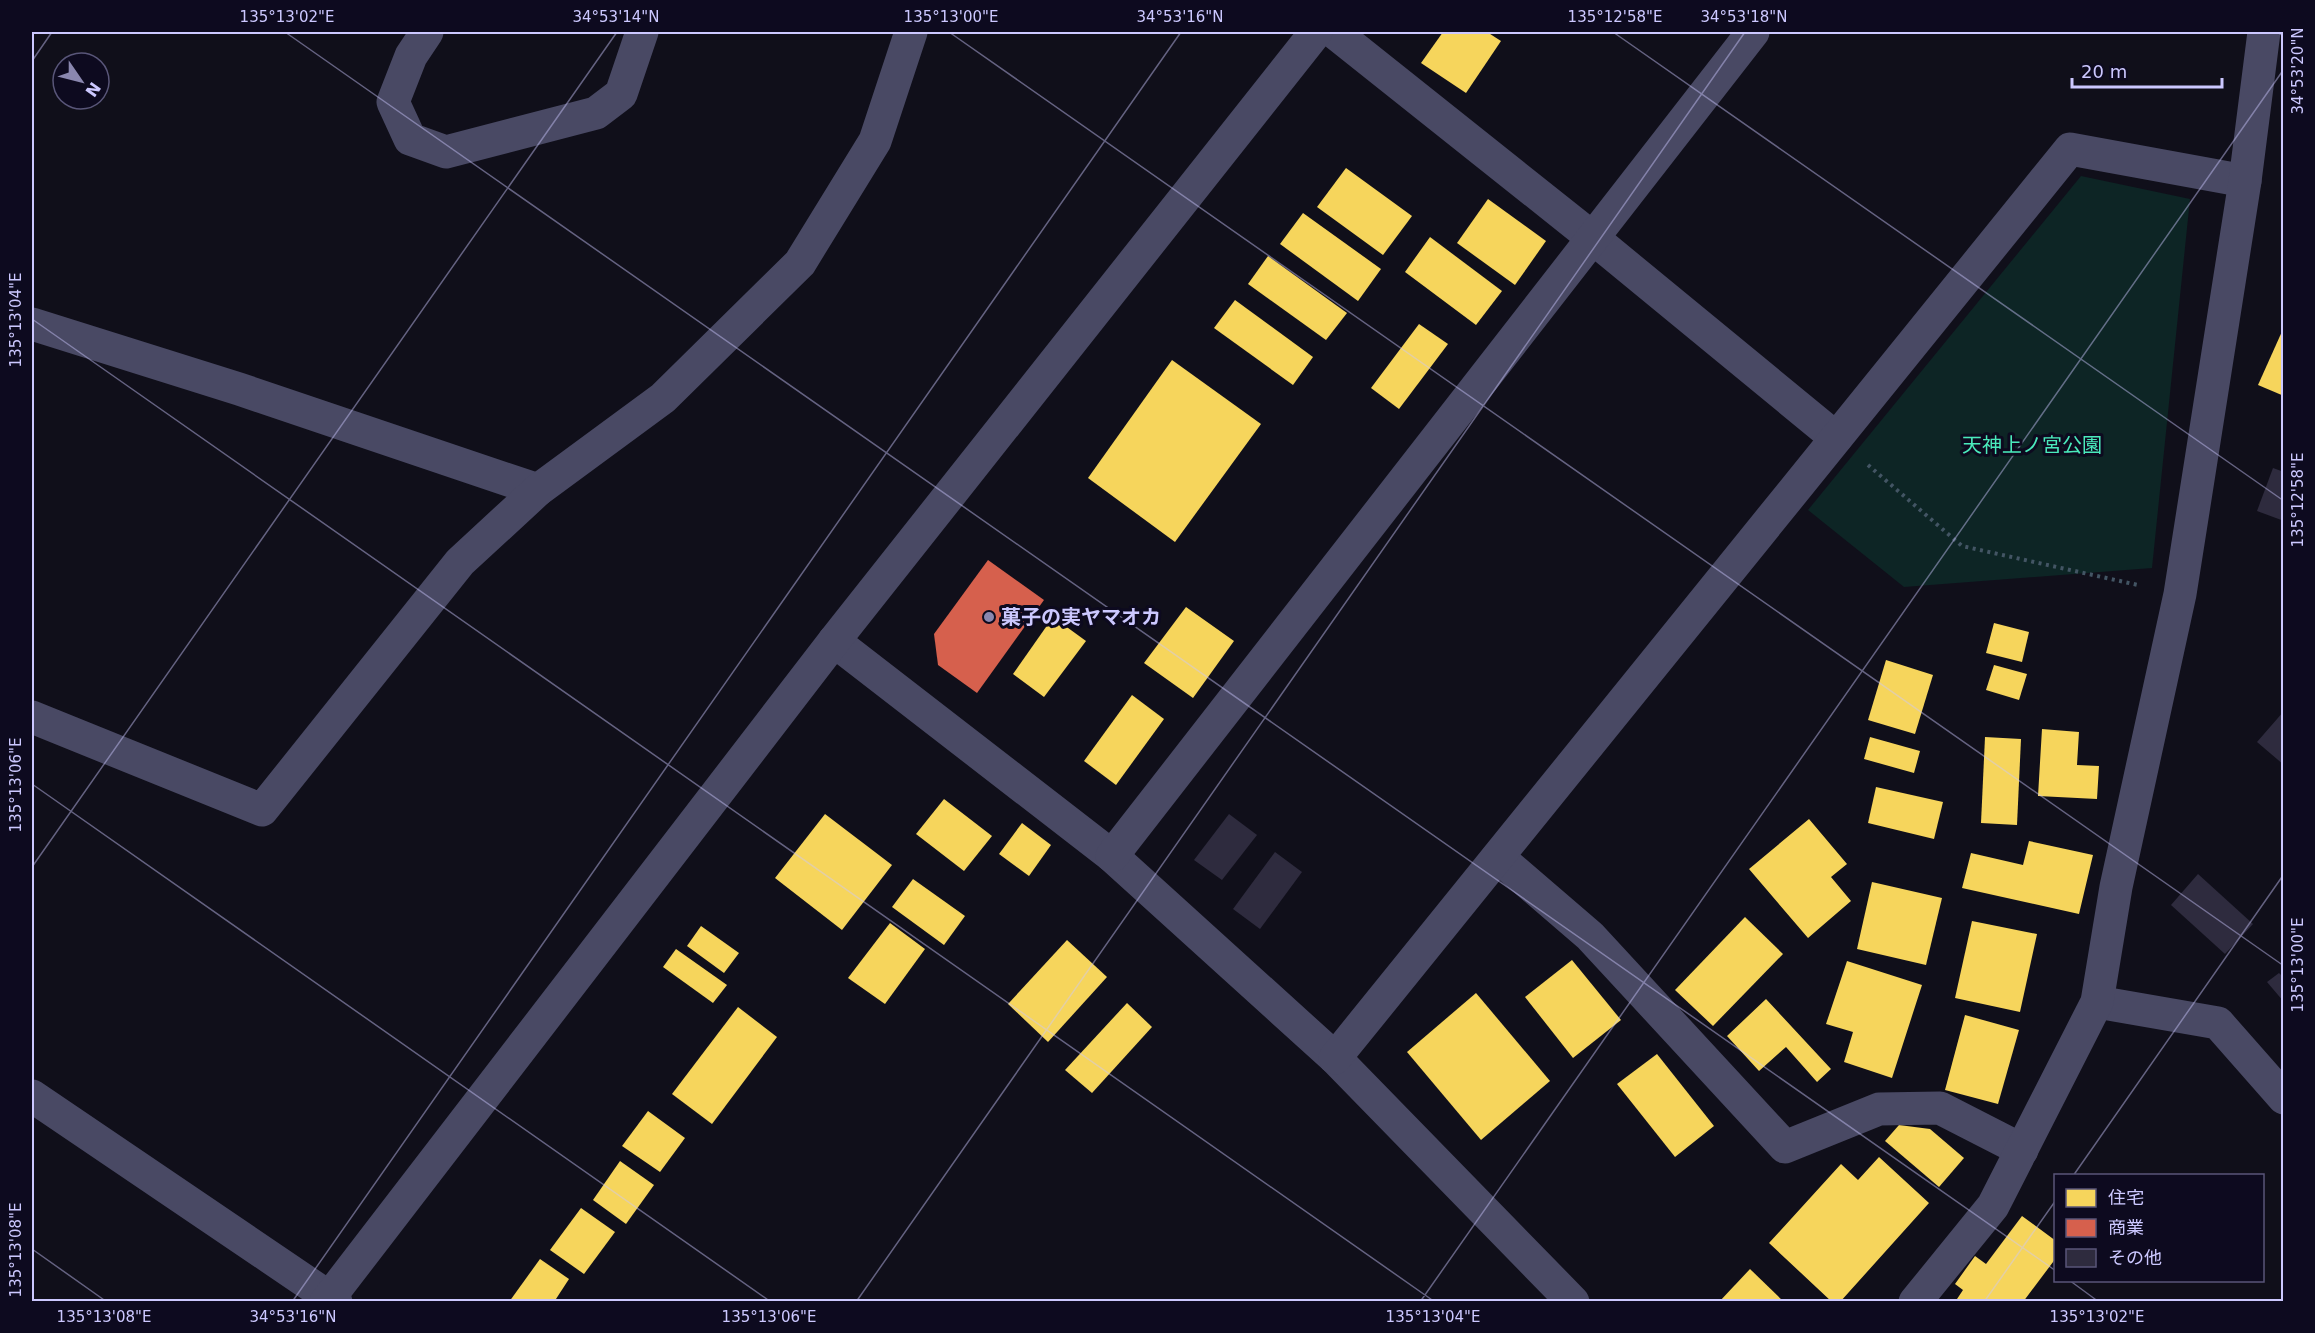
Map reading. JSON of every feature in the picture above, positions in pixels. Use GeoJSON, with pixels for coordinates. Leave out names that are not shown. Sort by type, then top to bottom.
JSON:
{"type":"FeatureCollection","features":[{"type":"Feature","properties":{"kind":"street"},"geometry":{"type":"LineString","coordinates":[[427,32],[411,56],[393,102],[410,139],[446,152],[596,113],[621,94],[642,32]]}},
{"type":"Feature","properties":{"kind":"street"},"geometry":{"type":"LineString","coordinates":[[32,717],[262,810],[460,562],[538,490],[663,398],[800,263],[875,141],[911,32]]}},
{"type":"Feature","properties":{"kind":"street"},"geometry":{"type":"LineString","coordinates":[[32,1096],[331,1300],[834,641],[1316,32]]}},
{"type":"Feature","properties":{"kind":"street"},"geometry":{"type":"LineString","coordinates":[[1334,32],[1594,239],[1836,438]]}},
{"type":"Feature","properties":{"kind":"street"},"geometry":{"type":"LineString","coordinates":[[1112,856],[1753,32]]}},
{"type":"Feature","properties":{"kind":"street"},"geometry":{"type":"LineString","coordinates":[[1915,1302],[1993,1206],[2097,1002],[2116,887],[2180,594],[2245,181],[2264,32]]}},
{"type":"Feature","properties":{"kind":"street"},"geometry":{"type":"LineString","coordinates":[[1335,1058],[2070,149],[2245,181]]}},
{"type":"Feature","properties":{"kind":"street"},"geometry":{"type":"LineString","coordinates":[[32,324],[239,389],[538,490]]}},
{"type":"Feature","properties":{"kind":"street"},"geometry":{"type":"LineString","coordinates":[[834,641],[1112,856],[1335,1058],[1573,1302]]}},
{"type":"Feature","properties":{"kind":"street"},"geometry":{"type":"LineString","coordinates":[[1498,857],[1590,936],[1785,1147],[1879,1109],[1940,1108],[2022,1150]]}},
{"type":"Feature","properties":{"kind":"street"},"geometry":{"type":"LineString","coordinates":[[2097,1002],[2218,1023],[2283,1098]]}},
{"type":"Feature","properties":{"kind":"path"},"geometry":{"type":"LineString","coordinates":[[1836,438],[1962,546],[2180,594]]}},
{"type":"Feature","properties":{"kind":"green space","name":"天神上ノ宮公園"},"geometry":{"type":"Polygon","coordinates":[[[2081,176],[2190,199],[2152,568],[1904,587],[1808,510],[2081,176]]]}},
{"type":"Feature","properties":{"kind":"building: 住宅"},"geometry":{"type":"Polygon","coordinates":[[[1443,32],[1487,32],[1501,41],[1466,93],[1421,63],[1443,32]]]}},
{"type":"Feature","properties":{"kind":"building: 住宅"},"geometry":{"type":"Polygon","coordinates":[[[1346,168],[1412,216],[1383,255],[1317,207],[1346,168]]]}},
{"type":"Feature","properties":{"kind":"building: 住宅"},"geometry":{"type":"Polygon","coordinates":[[[1488,199],[1546,241],[1515,285],[1457,243],[1488,199]]]}},
{"type":"Feature","properties":{"kind":"building: 住宅"},"geometry":{"type":"Polygon","coordinates":[[[1303,213],[1381,269],[1358,301],[1280,244],[1303,213]]]}},
{"type":"Feature","properties":{"kind":"building: 住宅"},"geometry":{"type":"Polygon","coordinates":[[[1430,237],[1502,291],[1476,325],[1405,272],[1430,237]]]}},
{"type":"Feature","properties":{"kind":"building: 住宅"},"geometry":{"type":"Polygon","coordinates":[[[1268,256],[1347,313],[1326,340],[1248,284],[1268,256]]]}},
{"type":"Feature","properties":{"kind":"building: 住宅"},"geometry":{"type":"Polygon","coordinates":[[[1235,300],[1313,357],[1293,385],[1214,328],[1235,300]]]}},
{"type":"Feature","properties":{"kind":"building: 住宅"},"geometry":{"type":"Polygon","coordinates":[[[1419,324],[1448,344],[1399,409],[1371,388],[1419,324]]]}},
{"type":"Feature","properties":{"kind":"building: 住宅"},"geometry":{"type":"Polygon","coordinates":[[[2284,327],[2284,396],[2258,385],[2284,327]]]}},
{"type":"Feature","properties":{"kind":"building: 住宅"},"geometry":{"type":"Polygon","coordinates":[[[1172,360],[1261,424],[1175,542],[1088,478],[1172,360]]]}},
{"type":"Feature","properties":{"kind":"building: 住宅"},"geometry":{"type":"Polygon","coordinates":[[[1186,607],[1234,641],[1193,698],[1144,663],[1186,607]]]}},
{"type":"Feature","properties":{"kind":"building: 住宅"},"geometry":{"type":"Polygon","coordinates":[[[1053,617],[1086,641],[1044,697],[1013,674],[1053,617]]]}},
{"type":"Feature","properties":{"kind":"building: 住宅"},"geometry":{"type":"Polygon","coordinates":[[[1994,623],[2029,632],[2022,662],[1986,653],[1994,623]]]}},
{"type":"Feature","properties":{"kind":"building: 住宅"},"geometry":{"type":"Polygon","coordinates":[[[1886,660],[1933,675],[1915,734],[1868,720],[1886,660]]]}},
{"type":"Feature","properties":{"kind":"building: 住宅"},"geometry":{"type":"Polygon","coordinates":[[[1994,665],[2027,674],[2019,700],[1986,690],[1994,665]]]}},
{"type":"Feature","properties":{"kind":"building: 住宅"},"geometry":{"type":"Polygon","coordinates":[[[1132,695],[1164,719],[1116,785],[1084,761],[1132,695]]]}},
{"type":"Feature","properties":{"kind":"building: 住宅"},"geometry":{"type":"Polygon","coordinates":[[[2042,729],[2079,732],[2077,765],[2099,766],[2097,799],[2038,796],[2042,729]]]}},
{"type":"Feature","properties":{"kind":"building: 住宅"},"geometry":{"type":"Polygon","coordinates":[[[1870,737],[1920,751],[1914,773],[1864,759],[1870,737]]]}},
{"type":"Feature","properties":{"kind":"building: 住宅"},"geometry":{"type":"Polygon","coordinates":[[[1985,737],[2021,739],[2017,825],[1981,823],[1985,737]]]}},
{"type":"Feature","properties":{"kind":"building: 住宅"},"geometry":{"type":"Polygon","coordinates":[[[1876,787],[1943,802],[1934,839],[1868,823],[1876,787]]]}},
{"type":"Feature","properties":{"kind":"building: 住宅"},"geometry":{"type":"Polygon","coordinates":[[[944,799],[992,836],[964,871],[916,834],[944,799]]]}},
{"type":"Feature","properties":{"kind":"building: 住宅"},"geometry":{"type":"Polygon","coordinates":[[[825,814],[892,865],[842,930],[775,878],[825,814]]]}},
{"type":"Feature","properties":{"kind":"building: 住宅"},"geometry":{"type":"Polygon","coordinates":[[[1809,819],[1847,864],[1831,877],[1851,901],[1808,938],[1749,869],[1809,819]]]}},
{"type":"Feature","properties":{"kind":"building: 住宅"},"geometry":{"type":"Polygon","coordinates":[[[1022,823],[1051,845],[1029,876],[999,854],[1022,823]]]}},
{"type":"Feature","properties":{"kind":"building: 住宅"},"geometry":{"type":"Polygon","coordinates":[[[2029,841],[2093,855],[2079,914],[1962,888],[1971,853],[2023,865],[2029,841]]]}},
{"type":"Feature","properties":{"kind":"building: 住宅"},"geometry":{"type":"Polygon","coordinates":[[[913,879],[965,916],[944,945],[892,907],[913,879]]]}},
{"type":"Feature","properties":{"kind":"building: 住宅"},"geometry":{"type":"Polygon","coordinates":[[[1872,882],[1942,898],[1926,965],[1857,949],[1872,882]]]}},
{"type":"Feature","properties":{"kind":"building: 住宅"},"geometry":{"type":"Polygon","coordinates":[[[1745,917],[1783,954],[1713,1026],[1675,990],[1745,917]]]}},
{"type":"Feature","properties":{"kind":"building: 住宅"},"geometry":{"type":"Polygon","coordinates":[[[1972,921],[2037,934],[2020,1012],[1955,998],[1972,921]]]}},
{"type":"Feature","properties":{"kind":"building: 住宅"},"geometry":{"type":"Polygon","coordinates":[[[890,923],[925,949],[885,1004],[848,978],[890,923]]]}},
{"type":"Feature","properties":{"kind":"building: 住宅"},"geometry":{"type":"Polygon","coordinates":[[[701,926],[739,953],[724,973],[687,946],[701,926]]]}},
{"type":"Feature","properties":{"kind":"building: 住宅"},"geometry":{"type":"Polygon","coordinates":[[[1067,940],[1107,977],[1048,1042],[1008,1004],[1067,940]]]}},
{"type":"Feature","properties":{"kind":"building: 住宅"},"geometry":{"type":"Polygon","coordinates":[[[676,949],[727,985],[713,1003],[663,967],[676,949]]]}},
{"type":"Feature","properties":{"kind":"building: 住宅"},"geometry":{"type":"Polygon","coordinates":[[[1572,960],[1621,1020],[1573,1058],[1525,997],[1572,960]]]}},
{"type":"Feature","properties":{"kind":"building: 住宅"},"geometry":{"type":"Polygon","coordinates":[[[1847,961],[1922,985],[1892,1078],[1844,1062],[1853,1032],[1826,1024],[1847,961]]]}},
{"type":"Feature","properties":{"kind":"building: 住宅"},"geometry":{"type":"Polygon","coordinates":[[[1476,993],[1550,1081],[1481,1140],[1407,1052],[1476,993]]]}},
{"type":"Feature","properties":{"kind":"building: 住宅"},"geometry":{"type":"Polygon","coordinates":[[[1766,999],[1831,1069],[1817,1082],[1786,1047],[1759,1071],[1727,1036],[1766,999]]]}},
{"type":"Feature","properties":{"kind":"building: 住宅"},"geometry":{"type":"Polygon","coordinates":[[[1127,1003],[1152,1027],[1092,1093],[1065,1070],[1127,1003]]]}},
{"type":"Feature","properties":{"kind":"building: 住宅"},"geometry":{"type":"Polygon","coordinates":[[[738,1007],[777,1037],[712,1124],[672,1094],[738,1007]]]}},
{"type":"Feature","properties":{"kind":"building: 住宅"},"geometry":{"type":"Polygon","coordinates":[[[1965,1015],[2019,1030],[1998,1104],[1945,1090],[1965,1015]]]}},
{"type":"Feature","properties":{"kind":"building: 住宅"},"geometry":{"type":"Polygon","coordinates":[[[1657,1054],[1714,1126],[1675,1157],[1617,1084],[1657,1054]]]}},
{"type":"Feature","properties":{"kind":"building: 住宅"},"geometry":{"type":"Polygon","coordinates":[[[648,1111],[685,1138],[660,1172],[622,1146],[648,1111]]]}},
{"type":"Feature","properties":{"kind":"building: 住宅"},"geometry":{"type":"Polygon","coordinates":[[[1899,1125],[1930,1129],[1964,1158],[1939,1187],[1885,1141],[1899,1125]]]}},
{"type":"Feature","properties":{"kind":"building: 住宅"},"geometry":{"type":"Polygon","coordinates":[[[1879,1157],[1929,1203],[1840,1302],[1832,1302],[1769,1243],[1841,1164],[1858,1180],[1879,1157]]]}},
{"type":"Feature","properties":{"kind":"building: 住宅"},"geometry":{"type":"Polygon","coordinates":[[[620,1161],[654,1185],[626,1224],[593,1200],[620,1161]]]}},
{"type":"Feature","properties":{"kind":"building: 住宅"},"geometry":{"type":"Polygon","coordinates":[[[581,1208],[615,1232],[584,1274],[550,1250],[581,1208]]]}},
{"type":"Feature","properties":{"kind":"building: 住宅"},"geometry":{"type":"Polygon","coordinates":[[[2022,1216],[2054,1240],[2054,1261],[2023,1302],[1955,1302],[1963,1290],[1955,1284],[1975,1256],[1986,1264],[2022,1216]]]}},
{"type":"Feature","properties":{"kind":"building: 住宅"},"geometry":{"type":"Polygon","coordinates":[[[540,1259],[569,1279],[554,1302],[509,1302],[540,1259]]]}},
{"type":"Feature","properties":{"kind":"building: 住宅"},"geometry":{"type":"Polygon","coordinates":[[[1750,1269],[1784,1302],[1719,1302],[1750,1269]]]}},
{"type":"Feature","properties":{"kind":"building: 商業","name":"菓子の実ヤマオカ"},"geometry":{"type":"Polygon","coordinates":[[[988,560],[1044,600],[977,693],[938,665],[934,634],[988,560]]]}},
{"type":"Feature","properties":{"kind":"building: その他"},"geometry":{"type":"Polygon","coordinates":[[[2273,468],[2284,472],[2284,521],[2257,511],[2273,468]]]}},
{"type":"Feature","properties":{"kind":"building: その他"},"geometry":{"type":"Polygon","coordinates":[[[2284,711],[2284,765],[2257,742],[2284,711]]]}},
{"type":"Feature","properties":{"kind":"building: その他"},"geometry":{"type":"Polygon","coordinates":[[[1229,814],[1257,835],[1222,880],[1194,860],[1229,814]]]}},
{"type":"Feature","properties":{"kind":"building: その他"},"geometry":{"type":"Polygon","coordinates":[[[1275,852],[1302,872],[1260,929],[1233,909],[1275,852]]]}},
{"type":"Feature","properties":{"kind":"building: その他"},"geometry":{"type":"Polygon","coordinates":[[[2198,874],[2253,924],[2225,954],[2171,905],[2198,874]]]}},
{"type":"Feature","properties":{"kind":"building: その他"},"geometry":{"type":"Polygon","coordinates":[[[2279,973],[2284,978],[2284,1002],[2267,982],[2279,973]]]}},
{"type":"Feature","properties":{"kind":"place","name":"菓子の実ヤマオカ"},"geometry":{"type":"Point","coordinates":[989,617]}}]}
